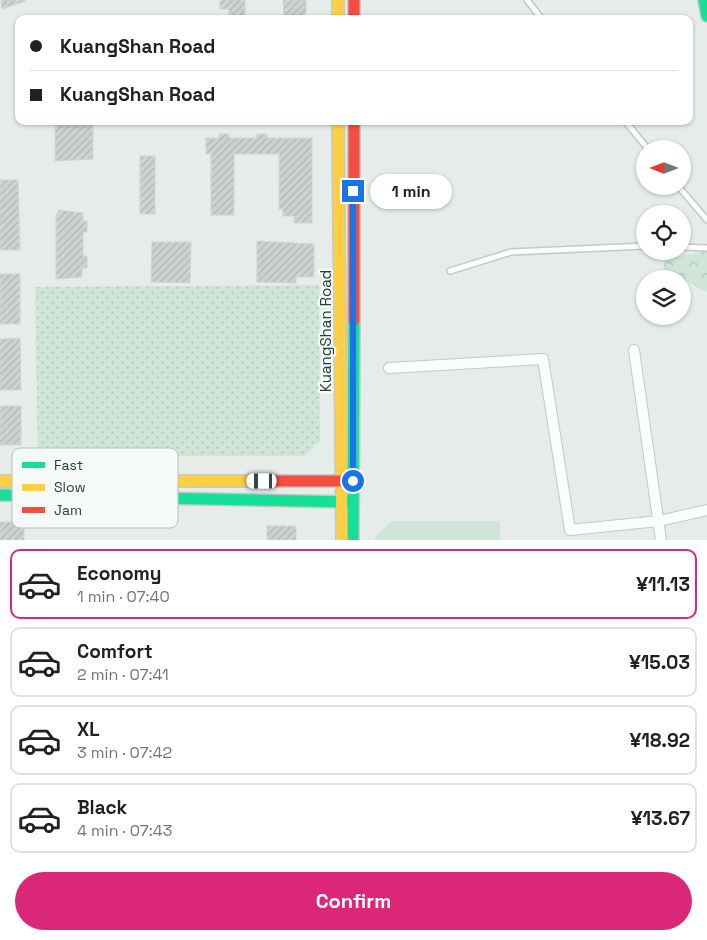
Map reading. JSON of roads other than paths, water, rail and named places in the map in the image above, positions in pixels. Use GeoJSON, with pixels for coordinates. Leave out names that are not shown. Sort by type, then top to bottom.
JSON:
{"type":"FeatureCollection","features":[{"type":"Feature","properties":{"kind":"main road"},"geometry":{"type":"LineString","coordinates":[[338,0],[338,15]]}},
{"type":"Feature","properties":{"kind":"main road"},"geometry":{"type":"LineString","coordinates":[[354,0],[354,15]]}},
{"type":"Feature","properties":{"kind":"main road"},"geometry":{"type":"LineString","coordinates":[[704,0],[707,16]]}},
{"type":"Feature","properties":{"kind":"main road","name":"KuangShan Road"},"geometry":{"type":"LineString","coordinates":[[338,125],[341,481],[347,502],[353,540]]}},
{"type":"Feature","properties":{"kind":"main road","name":"KuangShan Road"},"geometry":{"type":"LineString","coordinates":[[342,540],[347,502],[353,481],[354,125]]}},
{"type":"Feature","properties":{"kind":"main road"},"geometry":{"type":"LineString","coordinates":[[178,481],[353,481]]}},
{"type":"Feature","properties":{"kind":"main road"},"geometry":{"type":"LineString","coordinates":[[178,501],[347,502]]}},
{"type":"Feature","properties":{"kind":"street"},"geometry":{"type":"LineString","coordinates":[[634,350],[661,540]]}},
{"type":"Feature","properties":{"kind":"street"},"geometry":{"type":"LineString","coordinates":[[389,368],[543,359],[570,530],[659,521],[707,510]]}},
{"type":"Feature","properties":{"kind":"lane"},"geometry":{"type":"LineString","coordinates":[[527,0],[539,15]]}},
{"type":"Feature","properties":{"kind":"lane"},"geometry":{"type":"LineString","coordinates":[[628,125],[641,140]]}},
{"type":"Feature","properties":{"kind":"lane"},"geometry":{"type":"LineString","coordinates":[[686,195],[707,220]]}},
{"type":"Feature","properties":{"kind":"lane"},"geometry":{"type":"LineString","coordinates":[[450,271],[511,252],[636,246]]}},
{"type":"Feature","properties":{"kind":"lane"},"geometry":{"type":"LineString","coordinates":[[691,247],[707,248]]}}]}
